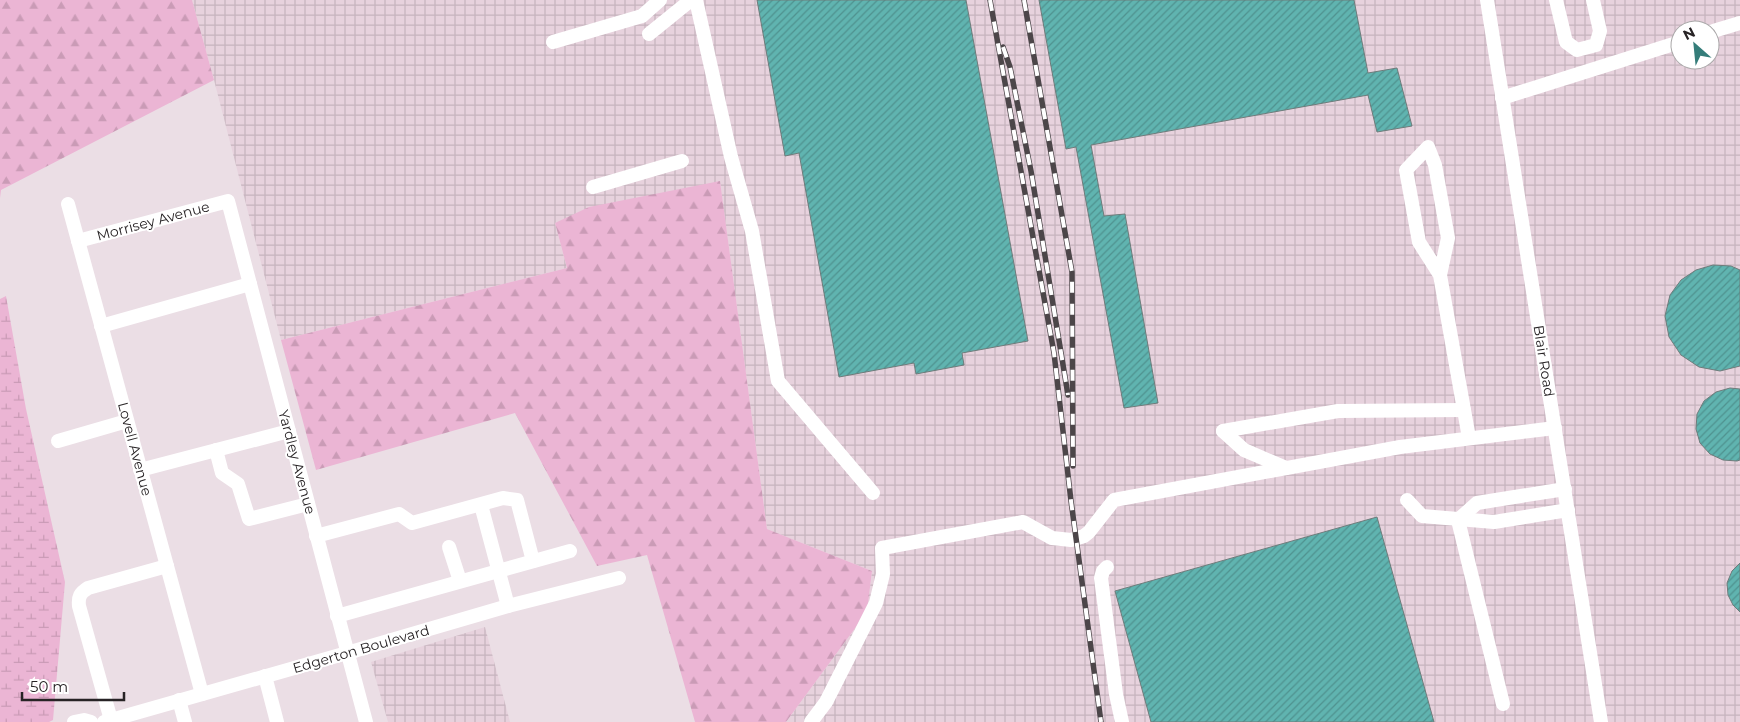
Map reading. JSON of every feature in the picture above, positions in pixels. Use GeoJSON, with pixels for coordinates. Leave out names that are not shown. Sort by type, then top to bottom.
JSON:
{"type":"FeatureCollection","features":[{"type":"Feature","properties":{"kind":"street"},"geometry":{"type":"LineString","coordinates":[[553,42],[642,16],[660,0]]}},
{"type":"Feature","properties":{"kind":"street"},"geometry":{"type":"LineString","coordinates":[[649,34],[691,0]]}},
{"type":"Feature","properties":{"kind":"street"},"geometry":{"type":"LineString","coordinates":[[696,0],[731,157],[752,231],[778,381],[873,493]]}},
{"type":"Feature","properties":{"kind":"street","name":"Blair Road"},"geometry":{"type":"LineString","coordinates":[[1487,0],[1601,722]]}},
{"type":"Feature","properties":{"kind":"street"},"geometry":{"type":"LineString","coordinates":[[1556,0],[1566,42],[1577,50],[1596,45],[1600,31],[1593,0]]}},
{"type":"Feature","properties":{"kind":"street"},"geometry":{"type":"LineString","coordinates":[[1720,29],[1740,22]]}},
{"type":"Feature","properties":{"kind":"street"},"geometry":{"type":"LineString","coordinates":[[1502,98],[1670,45]]}},
{"type":"Feature","properties":{"kind":"street"},"geometry":{"type":"LineString","coordinates":[[1440,275],[1419,242],[1406,170],[1428,147],[1435,165],[1448,238],[1440,275],[1469,438]]}},
{"type":"Feature","properties":{"kind":"street"},"geometry":{"type":"LineString","coordinates":[[593,186],[682,161]]}},
{"type":"Feature","properties":{"kind":"street","name":"Morrisey Avenue"},"geometry":{"type":"LineString","coordinates":[[78,241],[228,201]]}},
{"type":"Feature","properties":{"kind":"street","name":"Yardley Avenue"},"geometry":{"type":"LineString","coordinates":[[228,201],[366,722]]}},
{"type":"Feature","properties":{"kind":"street","name":"Lovell Avenue"},"geometry":{"type":"LineString","coordinates":[[68,204],[202,694]]}},
{"type":"Feature","properties":{"kind":"street"},"geometry":{"type":"LineString","coordinates":[[101,326],[250,284]]}},
{"type":"Feature","properties":{"kind":"street"},"geometry":{"type":"LineString","coordinates":[[1286,468],[1244,450],[1223,431],[1338,411],[1464,410]]}},
{"type":"Feature","properties":{"kind":"street"},"geometry":{"type":"LineString","coordinates":[[58,441],[127,420]]}},
{"type":"Feature","properties":{"kind":"street"},"geometry":{"type":"LineString","coordinates":[[811,722],[826,702],[876,603],[883,574],[882,548],[1023,522],[1052,538],[1071,540],[1089,532],[1114,500],[1400,447],[1555,428]]}},
{"type":"Feature","properties":{"kind":"street"},"geometry":{"type":"LineString","coordinates":[[140,470],[288,431]]}},
{"type":"Feature","properties":{"kind":"street"},"geometry":{"type":"LineString","coordinates":[[216,450],[222,473],[238,484],[249,520],[308,504]]}},
{"type":"Feature","properties":{"kind":"street"},"geometry":{"type":"LineString","coordinates":[[1458,520],[1477,504],[1564,489]]}},
{"type":"Feature","properties":{"kind":"street"},"geometry":{"type":"LineString","coordinates":[[316,536],[399,514],[412,523],[503,498],[517,500],[533,561]]}},
{"type":"Feature","properties":{"kind":"street"},"geometry":{"type":"LineString","coordinates":[[1407,500],[1422,516],[1458,520],[1494,522],[1568,510]]}},
{"type":"Feature","properties":{"kind":"street"},"geometry":{"type":"LineString","coordinates":[[480,505],[508,606]]}},
{"type":"Feature","properties":{"kind":"street"},"geometry":{"type":"LineString","coordinates":[[1458,520],[1503,704]]}},
{"type":"Feature","properties":{"kind":"street"},"geometry":{"type":"LineString","coordinates":[[449,547],[460,582]]}},
{"type":"Feature","properties":{"kind":"street"},"geometry":{"type":"LineString","coordinates":[[337,616],[570,551]]}},
{"type":"Feature","properties":{"kind":"street"},"geometry":{"type":"LineString","coordinates":[[107,721],[78,599],[82,592],[88,588],[167,566]]}},
{"type":"Feature","properties":{"kind":"street"},"geometry":{"type":"LineString","coordinates":[[1107,566],[1101,578],[1116,694],[1122,722]]}},
{"type":"Feature","properties":{"kind":"street","name":"Edgerton Boulevard"},"geometry":{"type":"LineString","coordinates":[[107,721],[508,606],[619,578]]}},
{"type":"Feature","properties":{"kind":"street"},"geometry":{"type":"LineString","coordinates":[[265,676],[277,722]]}},
{"type":"Feature","properties":{"kind":"street"},"geometry":{"type":"LineString","coordinates":[[179,700],[185,722]]}},
{"type":"Feature","properties":{"kind":"street"},"geometry":{"type":"LineString","coordinates":[[74,722],[84,720],[91,722]]}},
{"type":"Feature","properties":{"kind":"shaded area"},"geometry":{"type":"Polygon","coordinates":[[[192,0],[1740,0],[1740,722],[786,722],[867,612],[872,571],[767,529],[720,182],[555,223],[567,268],[281,340],[192,0]]]}},
{"type":"Feature","properties":{"kind":"shaded area"},"geometry":{"type":"Polygon","coordinates":[[[485,627],[510,722],[388,722],[371,662],[485,627]]]}},
{"type":"Feature","properties":{"kind":"green space"},"geometry":{"type":"Polygon","coordinates":[[[0,0],[192,0],[214,80],[1,190],[0,198],[0,0]]]}},
{"type":"Feature","properties":{"kind":"green space"},"geometry":{"type":"Polygon","coordinates":[[[720,181],[767,529],[872,571],[867,612],[786,722],[695,722],[647,555],[597,566],[515,413],[316,470],[281,340],[567,268],[555,223],[589,207],[720,181]]]}},
{"type":"Feature","properties":{"kind":"green space"},"geometry":{"type":"Polygon","coordinates":[[[6,296],[26,409],[65,582],[53,720],[49,722],[0,722],[0,299],[6,296]]]}},
{"type":"Feature","properties":{"kind":"building"},"geometry":{"type":"Polygon","coordinates":[[[757,0],[966,0],[1028,341],[962,353],[964,365],[916,374],[914,363],[839,377],[799,153],[785,156],[757,0]]]}},
{"type":"Feature","properties":{"kind":"building"},"geometry":{"type":"Polygon","coordinates":[[[1039,0],[1354,0],[1368,73],[1397,68],[1412,126],[1377,132],[1368,95],[1091,145],[1104,216],[1125,214],[1158,403],[1124,408],[1076,147],[1066,149],[1039,0]]]}},
{"type":"Feature","properties":{"kind":"building"},"geometry":{"type":"Polygon","coordinates":[[[1713,265],[1731,266],[1740,270],[1740,366],[1720,371],[1699,367],[1681,355],[1669,337],[1665,316],[1670,295],[1681,280],[1696,270],[1713,265]]]}},
{"type":"Feature","properties":{"kind":"building"},"geometry":{"type":"Polygon","coordinates":[[[1730,388],[1740,389],[1740,460],[1737,461],[1723,460],[1710,454],[1700,443],[1696,429],[1697,414],[1704,401],[1716,392],[1730,388]]]}},
{"type":"Feature","properties":{"kind":"building"},"geometry":{"type":"Polygon","coordinates":[[[1377,517],[1434,722],[1151,722],[1115,591],[1377,517]]]}},
{"type":"Feature","properties":{"kind":"building"},"geometry":{"type":"Polygon","coordinates":[[[1740,563],[1740,612],[1733,605],[1728,595],[1727,583],[1732,571],[1740,563]]]}},
{"type":"Feature","properties":{"kind":"railway"},"geometry":{"type":"LineString","coordinates":[[990,0],[1054,353],[1071,501],[1101,722]]}},
{"type":"Feature","properties":{"kind":"railway"},"geometry":{"type":"LineString","coordinates":[[1024,0],[1072,272],[1073,466]]}},
{"type":"Feature","properties":{"kind":"railway"},"geometry":{"type":"LineString","coordinates":[[1003,47],[1010,67],[1031,171],[1068,395]]}}]}
